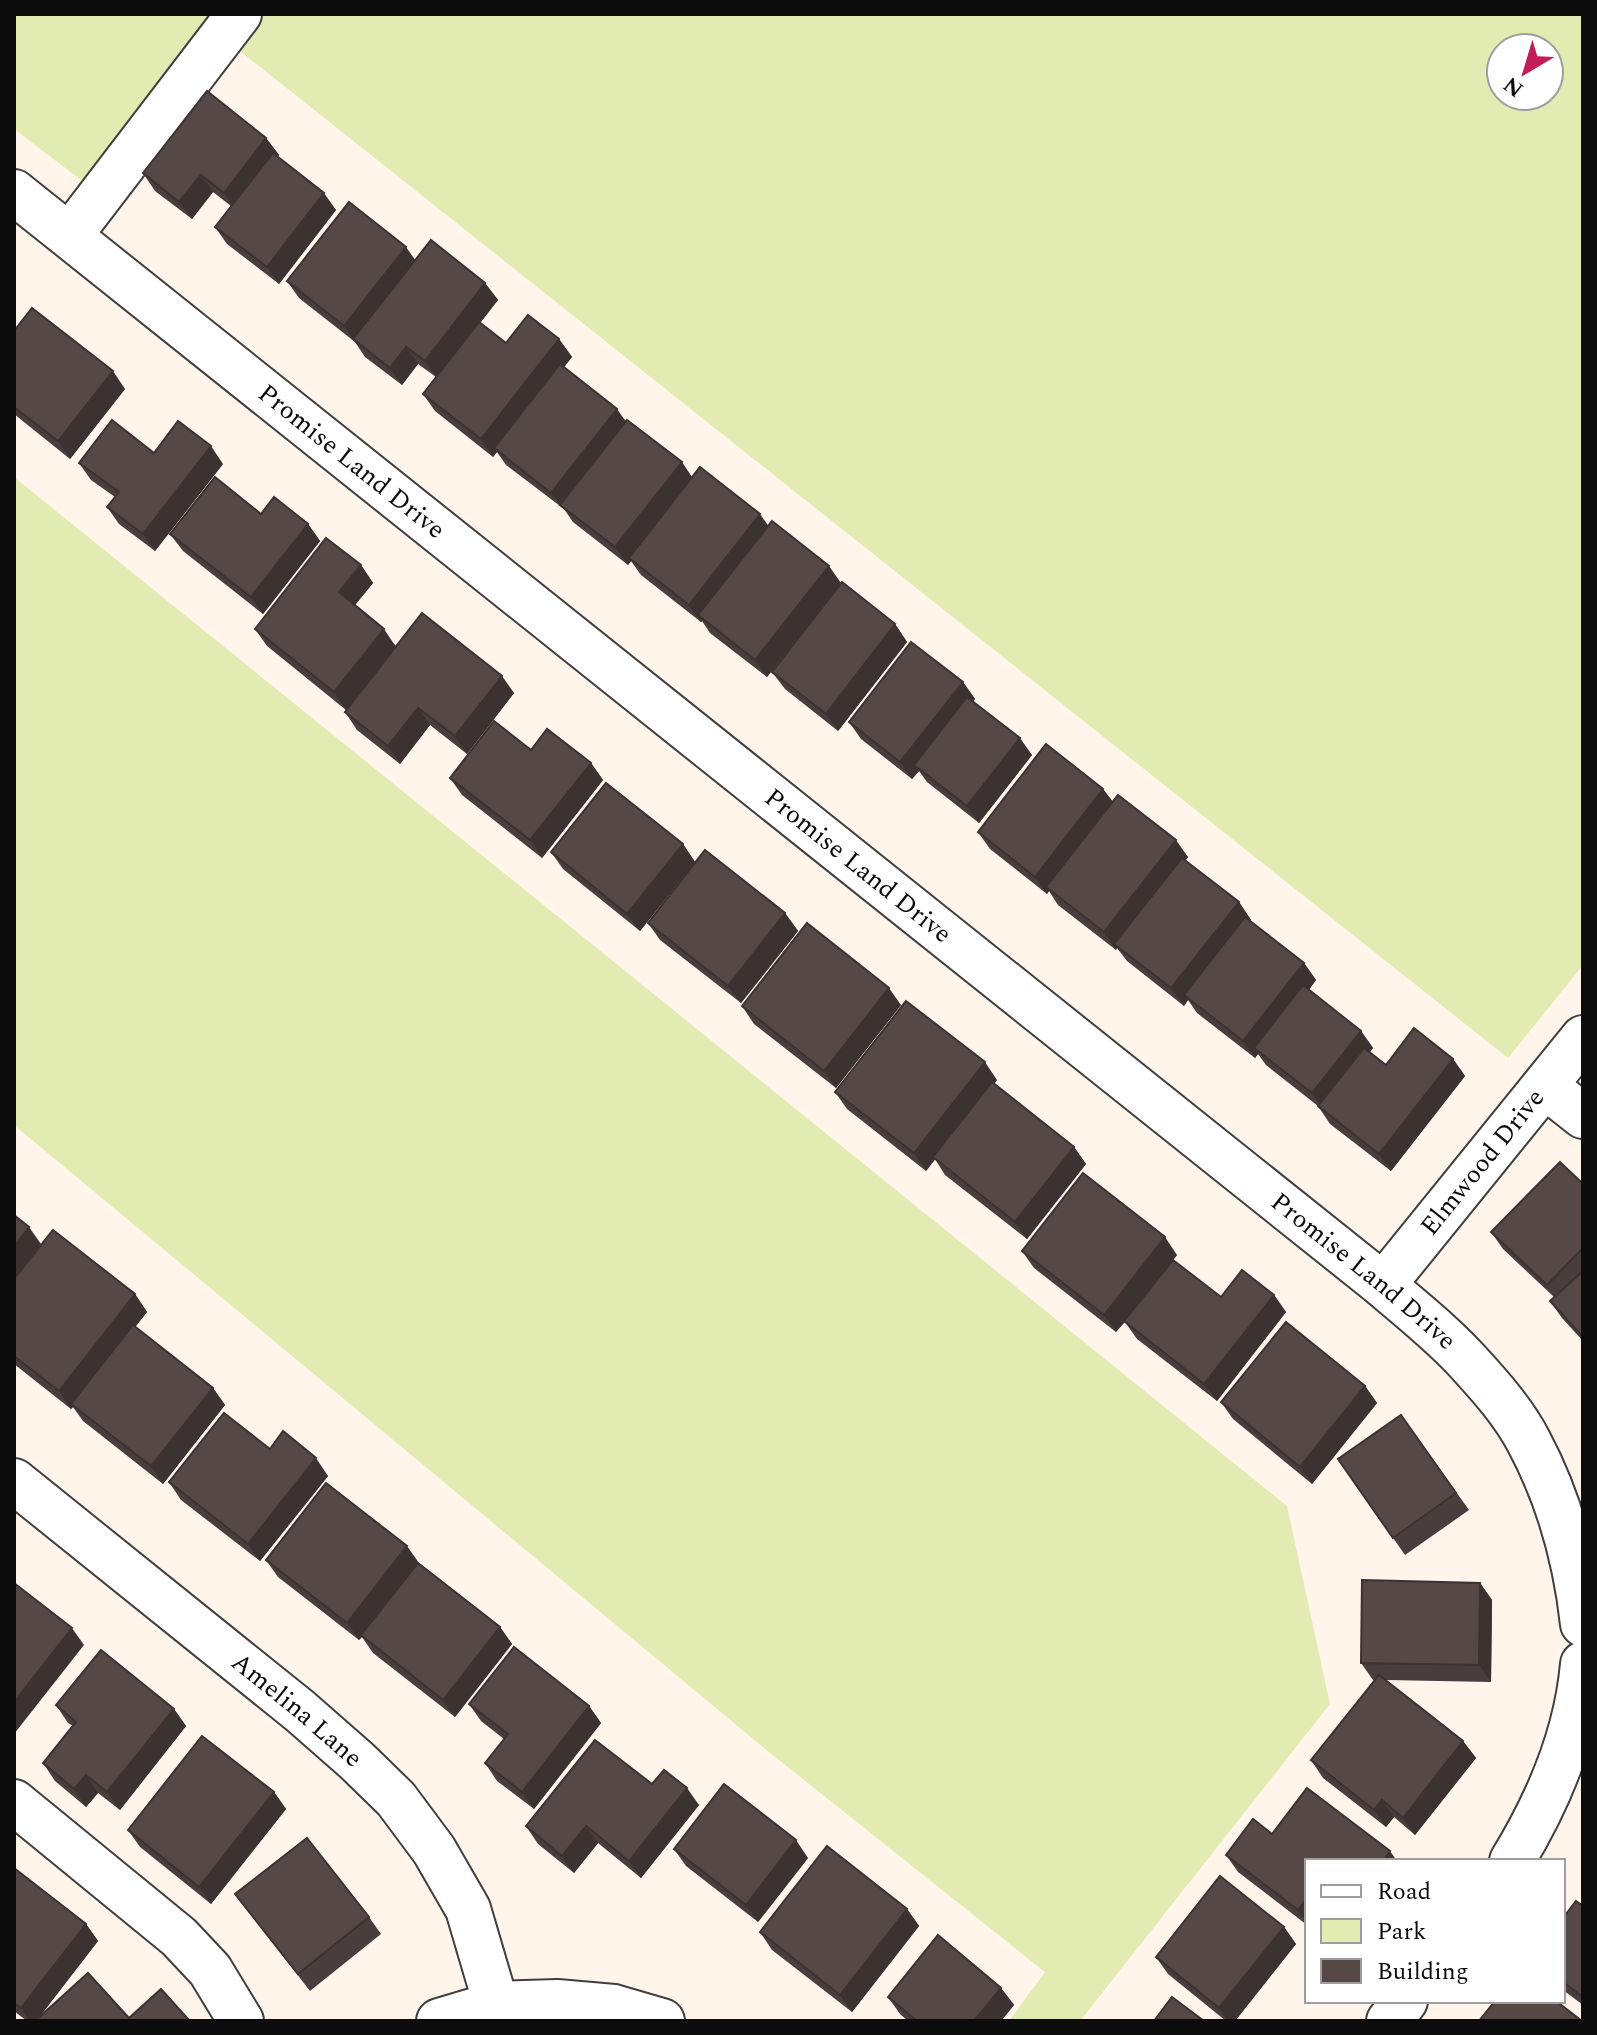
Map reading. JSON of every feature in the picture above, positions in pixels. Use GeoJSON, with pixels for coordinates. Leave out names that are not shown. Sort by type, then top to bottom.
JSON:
{"type":"FeatureCollection","features":[{"type":"Feature","properties":{"kind":"street"},"geometry":{"type":"LineString","coordinates":[[70,235],[239,14]]}},
{"type":"Feature","properties":{"kind":"street","name":"Promise Land Drive"},"geometry":{"type":"LineString","coordinates":[[14,192],[1383,1285],[1467,1361],[1511,1413],[1549,1486],[1572,1555],[1583,1624]]}},
{"type":"Feature","properties":{"kind":"street","name":"Elmwood Drive"},"geometry":{"type":"LineString","coordinates":[[1383,1285],[1583,1038]]}},
{"type":"Feature","properties":{"kind":"street"},"geometry":{"type":"LineString","coordinates":[[1545,1086],[1583,1116]]}},
{"type":"Feature","properties":{"kind":"street","name":"Amelina Lane"},"geometry":{"type":"LineString","coordinates":[[14,1481],[300,1711],[396,1799],[434,1850],[468,1909],[496,2004]]}},
{"type":"Feature","properties":{"kind":"street"},"geometry":{"type":"LineString","coordinates":[[1513,1859],[1544,1801],[1567,1743],[1583,1664]]}},
{"type":"Feature","properties":{"kind":"street"},"geometry":{"type":"LineString","coordinates":[[14,1802],[179,1937],[210,1970],[241,2021]]}},
{"type":"Feature","properties":{"kind":"street"},"geometry":{"type":"LineString","coordinates":[[439,2021],[496,2004],[557,2002],[614,2007],[662,2021]]}},
{"type":"Feature","properties":{"kind":"street"},"geometry":{"type":"LineString","coordinates":[[1389,2021],[1403,2003]]}},
{"type":"Feature","properties":{"kind":"green space"},"geometry":{"type":"Polygon","coordinates":[[[14,14],[1583,14],[1583,965],[1508,1058],[240,51],[118,208],[14,129],[14,14]]]}},
{"type":"Feature","properties":{"kind":"green space"},"geometry":{"type":"Polygon","coordinates":[[[14,477],[1287,1506],[1330,1704],[1080,2021],[1009,2021],[1045,1972],[764,1748],[14,1125],[14,477]]]}},
{"type":"Feature","properties":{"kind":"building"},"geometry":{"type":"Polygon","coordinates":[[[207,91],[266,138],[224,193],[201,175],[179,202],[143,173],[207,91]]]}},
{"type":"Feature","properties":{"kind":"building"},"geometry":{"type":"Polygon","coordinates":[[[273,153],[324,193],[267,267],[215,227],[273,153]]]}},
{"type":"Feature","properties":{"kind":"building"},"geometry":{"type":"Polygon","coordinates":[[[349,202],[406,247],[344,326],[287,281],[349,202]]]}},
{"type":"Feature","properties":{"kind":"building"},"geometry":{"type":"Polygon","coordinates":[[[431,240],[485,283],[425,361],[406,347],[390,368],[353,339],[431,240]]]}},
{"type":"Feature","properties":{"kind":"building"},"geometry":{"type":"Polygon","coordinates":[[[32,308],[113,371],[58,441],[14,407],[14,331],[32,308]]]}},
{"type":"Feature","properties":{"kind":"building"},"geometry":{"type":"Polygon","coordinates":[[[528,315],[559,339],[481,439],[423,394],[479,322],[506,343],[528,315]]]}},
{"type":"Feature","properties":{"kind":"building"},"geometry":{"type":"Polygon","coordinates":[[[560,364],[617,409],[551,493],[494,448],[560,364]]]}},
{"type":"Feature","properties":{"kind":"building"},"geometry":{"type":"Polygon","coordinates":[[[112,420],[154,453],[178,421],[211,446],[143,534],[107,507],[119,492],[79,463],[112,420]]]}},
{"type":"Feature","properties":{"kind":"building"},"geometry":{"type":"Polygon","coordinates":[[[627,420],[682,462],[615,547],[560,505],[627,420]]]}},
{"type":"Feature","properties":{"kind":"building"},"geometry":{"type":"Polygon","coordinates":[[[700,467],[760,514],[689,605],[629,558],[700,467]]]}},
{"type":"Feature","properties":{"kind":"building"},"geometry":{"type":"Polygon","coordinates":[[[215,477],[261,514],[274,497],[308,524],[251,597],[170,534],[215,477]]]}},
{"type":"Feature","properties":{"kind":"building"},"geometry":{"type":"Polygon","coordinates":[[[772,521],[829,566],[755,660],[698,615],[772,521]]]}},
{"type":"Feature","properties":{"kind":"building"},"geometry":{"type":"Polygon","coordinates":[[[326,538],[361,565],[339,592],[384,629],[334,692],[255,629],[326,538]]]}},
{"type":"Feature","properties":{"kind":"building"},"geometry":{"type":"Polygon","coordinates":[[[842,582],[895,624],[826,714],[772,672],[842,582]]]}},
{"type":"Feature","properties":{"kind":"building"},"geometry":{"type":"Polygon","coordinates":[[[422,613],[502,676],[455,736],[418,708],[388,746],[345,712],[422,613]]]}},
{"type":"Feature","properties":{"kind":"building"},"geometry":{"type":"Polygon","coordinates":[[[911,642],[963,682],[900,762],[849,722],[911,642]]]}},
{"type":"Feature","properties":{"kind":"building"},"geometry":{"type":"Polygon","coordinates":[[[967,697],[1020,738],[967,806],[914,765],[967,697]]]}},
{"type":"Feature","properties":{"kind":"building"},"geometry":{"type":"Polygon","coordinates":[[[494,721],[531,750],[547,729],[591,763],[530,840],[450,778],[494,721]]]}},
{"type":"Feature","properties":{"kind":"building"},"geometry":{"type":"Polygon","coordinates":[[[1046,744],[1103,789],[1035,877],[978,832],[1046,744]]]}},
{"type":"Feature","properties":{"kind":"building"},"geometry":{"type":"Polygon","coordinates":[[[606,783],[683,844],[627,914],[551,852],[606,783]]]}},
{"type":"Feature","properties":{"kind":"building"},"geometry":{"type":"Polygon","coordinates":[[[1118,795],[1176,840],[1104,932],[1046,887],[1118,795]]]}},
{"type":"Feature","properties":{"kind":"building"},"geometry":{"type":"Polygon","coordinates":[[[705,850],[785,913],[728,986],[648,923],[705,850]]]}},
{"type":"Feature","properties":{"kind":"building"},"geometry":{"type":"Polygon","coordinates":[[[1182,858],[1239,902],[1171,988],[1114,944],[1182,858]]]}},
{"type":"Feature","properties":{"kind":"building"},"geometry":{"type":"Polygon","coordinates":[[[1245,917],[1304,963],[1243,1041],[1184,995],[1245,917]]]}},
{"type":"Feature","properties":{"kind":"building"},"geometry":{"type":"Polygon","coordinates":[[[807,923],[889,988],[824,1071],[742,1006],[807,923]]]}},
{"type":"Feature","properties":{"kind":"building"},"geometry":{"type":"Polygon","coordinates":[[[1303,985],[1361,1031],[1312,1093],[1254,1048],[1303,985]]]}},
{"type":"Feature","properties":{"kind":"building"},"geometry":{"type":"Polygon","coordinates":[[[906,1001],[985,1062],[914,1153],[835,1092],[906,1001]]]}},
{"type":"Feature","properties":{"kind":"building"},"geometry":{"type":"Polygon","coordinates":[[[1414,1028],[1453,1059],[1379,1154],[1318,1106],[1364,1048],[1386,1065],[1414,1028]]]}},
{"type":"Feature","properties":{"kind":"building"},"geometry":{"type":"Polygon","coordinates":[[[992,1082],[1074,1147],[1015,1222],[933,1157],[992,1082]]]}},
{"type":"Feature","properties":{"kind":"building"},"geometry":{"type":"Polygon","coordinates":[[[1560,1162],[1583,1184],[1583,1248],[1547,1285],[1491,1232],[1560,1162]]]}},
{"type":"Feature","properties":{"kind":"building"},"geometry":{"type":"Polygon","coordinates":[[[1083,1173],[1165,1237],[1104,1315],[1022,1251],[1083,1173]]]}},
{"type":"Feature","properties":{"kind":"building"},"geometry":{"type":"Polygon","coordinates":[[[14,1215],[29,1227],[14,1246],[14,1215]]]}},
{"type":"Feature","properties":{"kind":"building"},"geometry":{"type":"Polygon","coordinates":[[[53,1230],[135,1294],[59,1391],[14,1356],[14,1279],[53,1230]]]}},
{"type":"Feature","properties":{"kind":"building"},"geometry":{"type":"Polygon","coordinates":[[[1173,1260],[1221,1297],[1242,1270],[1274,1295],[1204,1384],[1124,1321],[1173,1260]]]}},
{"type":"Feature","properties":{"kind":"building"},"geometry":{"type":"Polygon","coordinates":[[[1583,1271],[1583,1337],[1550,1301],[1583,1271]]]}},
{"type":"Feature","properties":{"kind":"building"},"geometry":{"type":"Polygon","coordinates":[[[1286,1322],[1365,1386],[1300,1467],[1221,1402],[1286,1322]]]}},
{"type":"Feature","properties":{"kind":"building"},"geometry":{"type":"Polygon","coordinates":[[[133,1325],[213,1388],[151,1466],[71,1404],[133,1325]]]}},
{"type":"Feature","properties":{"kind":"building"},"geometry":{"type":"Polygon","coordinates":[[[224,1413],[270,1449],[283,1431],[316,1458],[248,1544],[169,1482],[224,1413]]]}},
{"type":"Feature","properties":{"kind":"building"},"geometry":{"type":"Polygon","coordinates":[[[1401,1415],[1456,1493],[1393,1538],[1338,1459],[1401,1415]]]}},
{"type":"Feature","properties":{"kind":"building"},"geometry":{"type":"Polygon","coordinates":[[[326,1483],[407,1546],[347,1623],[266,1560],[326,1483]]]}},
{"type":"Feature","properties":{"kind":"building"},"geometry":{"type":"Polygon","coordinates":[[[418,1563],[500,1627],[443,1700],[361,1635],[418,1563]]]}},
{"type":"Feature","properties":{"kind":"building"},"geometry":{"type":"Polygon","coordinates":[[[1362,1580],[1480,1583],[1479,1665],[1361,1663],[1362,1580]]]}},
{"type":"Feature","properties":{"kind":"building"},"geometry":{"type":"Polygon","coordinates":[[[14,1583],[72,1628],[14,1702],[14,1583]]]}},
{"type":"Feature","properties":{"kind":"building"},"geometry":{"type":"Polygon","coordinates":[[[514,1647],[589,1706],[522,1792],[485,1763],[508,1734],[469,1704],[514,1647]]]}},
{"type":"Feature","properties":{"kind":"building"},"geometry":{"type":"Polygon","coordinates":[[[101,1650],[174,1709],[107,1792],[86,1775],[74,1789],[43,1763],[76,1722],[56,1705],[101,1650]]]}},
{"type":"Feature","properties":{"kind":"building"},"geometry":{"type":"Polygon","coordinates":[[[1379,1675],[1463,1741],[1403,1818],[1382,1800],[1374,1810],[1311,1760],[1379,1675]]]}},
{"type":"Feature","properties":{"kind":"building"},"geometry":{"type":"Polygon","coordinates":[[[202,1736],[274,1792],[199,1887],[128,1830],[202,1736]]]}},
{"type":"Feature","properties":{"kind":"building"},"geometry":{"type":"Polygon","coordinates":[[[595,1740],[652,1784],[664,1770],[687,1788],[629,1861],[586,1826],[562,1856],[526,1826],[595,1740]]]}},
{"type":"Feature","properties":{"kind":"building"},"geometry":{"type":"Polygon","coordinates":[[[724,1784],[796,1840],[746,1905],[674,1849],[724,1784]]]}},
{"type":"Feature","properties":{"kind":"building"},"geometry":{"type":"Polygon","coordinates":[[[1307,1788],[1390,1851],[1384,1859],[1305,1859],[1305,1901],[1298,1910],[1226,1855],[1253,1819],[1272,1834],[1307,1788]]]}},
{"type":"Feature","properties":{"kind":"building"},"geometry":{"type":"Polygon","coordinates":[[[307,1838],[369,1917],[298,1974],[235,1894],[307,1838]]]}},
{"type":"Feature","properties":{"kind":"building"},"geometry":{"type":"Polygon","coordinates":[[[827,1846],[907,1909],[840,1995],[760,1932],[827,1846]]]}},
{"type":"Feature","properties":{"kind":"building"},"geometry":{"type":"Polygon","coordinates":[[[14,1868],[86,1924],[21,2008],[14,2003],[14,1868]]]}},
{"type":"Feature","properties":{"kind":"building"},"geometry":{"type":"Polygon","coordinates":[[[1220,1876],[1284,1927],[1219,2008],[1156,1957],[1220,1876]]]}},
{"type":"Feature","properties":{"kind":"building"},"geometry":{"type":"Polygon","coordinates":[[[1576,1901],[1583,1906],[1583,1997],[1565,1984],[1565,1915],[1576,1901]]]}},
{"type":"Feature","properties":{"kind":"building"},"geometry":{"type":"Polygon","coordinates":[[[938,1935],[1001,1988],[974,2021],[917,2021],[888,1997],[938,1935]]]}},
{"type":"Feature","properties":{"kind":"building"},"geometry":{"type":"Polygon","coordinates":[[[88,1973],[129,2018],[161,1989],[188,2019],[35,2021],[88,1973]]]}},
{"type":"Feature","properties":{"kind":"building"},"geometry":{"type":"Polygon","coordinates":[[[1172,1997],[1204,2021],[1154,2021],[1172,1997]]]}},
{"type":"Feature","properties":{"kind":"building"},"geometry":{"type":"Polygon","coordinates":[[[1493,2003],[1559,2003],[1582,2021],[1479,2021],[1493,2003]]]}}]}
